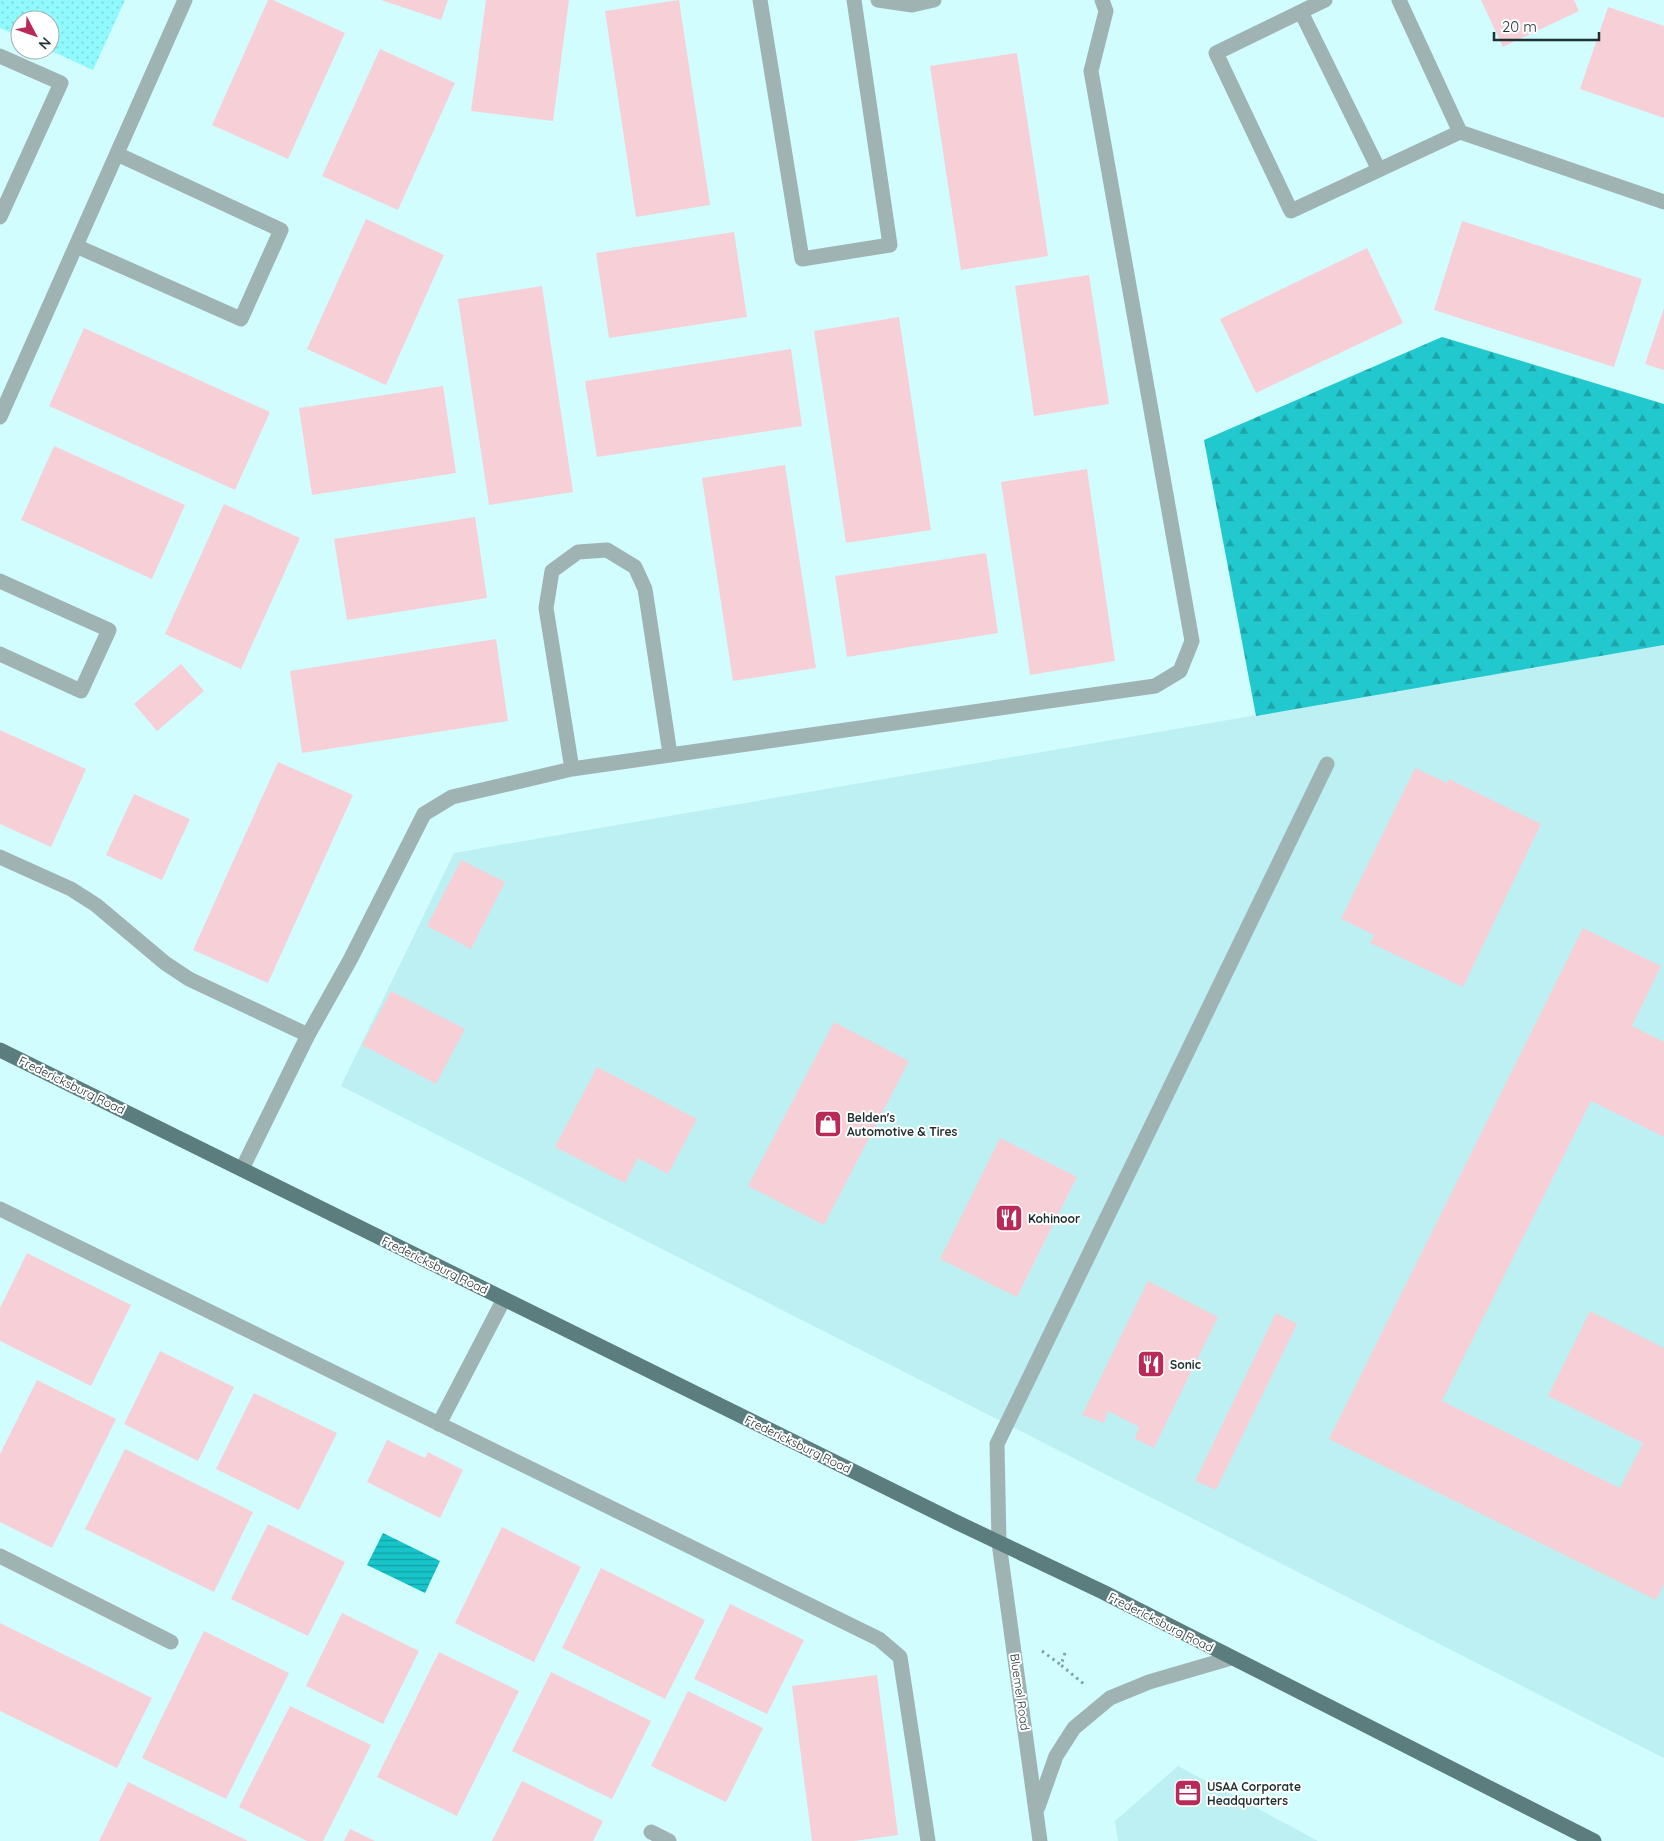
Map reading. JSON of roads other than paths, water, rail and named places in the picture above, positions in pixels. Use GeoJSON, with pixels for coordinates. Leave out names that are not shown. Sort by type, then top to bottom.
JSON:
{"type":"FeatureCollection","features":[{"type":"Feature","properties":{"kind":"main road","name":"Fredericksburg Road"},"geometry":{"type":"LineString","coordinates":[[0,1050],[999,1543],[1103,1592],[1594,1841]]}},
{"type":"Feature","properties":{"kind":"street"},"geometry":{"type":"LineString","coordinates":[[0,417],[185,0]]}},
{"type":"Feature","properties":{"kind":"street"},"geometry":{"type":"LineString","coordinates":[[760,0],[802,259],[890,245],[854,0]]}},
{"type":"Feature","properties":{"kind":"street"},"geometry":{"type":"LineString","coordinates":[[878,0],[912,5],[934,0]]}},
{"type":"Feature","properties":{"kind":"street"},"geometry":{"type":"LineString","coordinates":[[242,1169],[308,1035],[350,960],[424,814],[452,797],[572,769],[1155,686],[1180,671],[1192,641],[1091,71],[1106,11],[1102,0]]}},
{"type":"Feature","properties":{"kind":"street"},"geometry":{"type":"LineString","coordinates":[[1324,0],[1216,54],[1291,211],[1460,132],[1664,202]]}},
{"type":"Feature","properties":{"kind":"street"},"geometry":{"type":"LineString","coordinates":[[1399,0],[1460,132]]}},
{"type":"Feature","properties":{"kind":"street"},"geometry":{"type":"LineString","coordinates":[[1301,12],[1379,170]]}},
{"type":"Feature","properties":{"kind":"street"},"geometry":{"type":"LineString","coordinates":[[0,56],[61,83],[0,217]]}},
{"type":"Feature","properties":{"kind":"street"},"geometry":{"type":"LineString","coordinates":[[76,246],[240,319],[281,230],[117,154]]}},
{"type":"Feature","properties":{"kind":"street"},"geometry":{"type":"LineString","coordinates":[[572,769],[546,608],[552,571],[578,552],[607,550],[635,568],[645,589],[670,754]]}},
{"type":"Feature","properties":{"kind":"street"},"geometry":{"type":"LineString","coordinates":[[0,581],[110,630],[81,691],[0,654]]}},
{"type":"Feature","properties":{"kind":"street","name":"Bluemel Road"},"geometry":{"type":"LineString","coordinates":[[1040,1841],[999,1543],[997,1444],[1327,764]]}},
{"type":"Feature","properties":{"kind":"street"},"geometry":{"type":"LineString","coordinates":[[0,857],[71,889],[96,905],[165,963],[189,979],[308,1035]]}},
{"type":"Feature","properties":{"kind":"street"},"geometry":{"type":"LineString","coordinates":[[0,1208],[879,1639],[900,1657],[928,1841]]}},
{"type":"Feature","properties":{"kind":"street"},"geometry":{"type":"LineString","coordinates":[[439,1424],[504,1299]]}},
{"type":"Feature","properties":{"kind":"street"},"geometry":{"type":"LineString","coordinates":[[0,1556],[171,1642]]}},
{"type":"Feature","properties":{"kind":"street"},"geometry":{"type":"LineString","coordinates":[[1037,1810],[1056,1756],[1074,1728],[1110,1698],[1149,1682],[1231,1658]]}},
{"type":"Feature","properties":{"kind":"street"},"geometry":{"type":"LineString","coordinates":[[650,1832],[669,1841]]}},
{"type":"Feature","properties":{"kind":"place","name":"Belden's Automotive & Tires"},"geometry":{"type":"Point","coordinates":[828,1124]}},
{"type":"Feature","properties":{"kind":"place","name":"Kohinoor"},"geometry":{"type":"Point","coordinates":[1009,1218]}},
{"type":"Feature","properties":{"kind":"place","name":"Sonic"},"geometry":{"type":"Point","coordinates":[1151,1364]}},
{"type":"Feature","properties":{"kind":"place","name":"USAA Corporate Headquarters"},"geometry":{"type":"Point","coordinates":[1188,1793]}}]}
